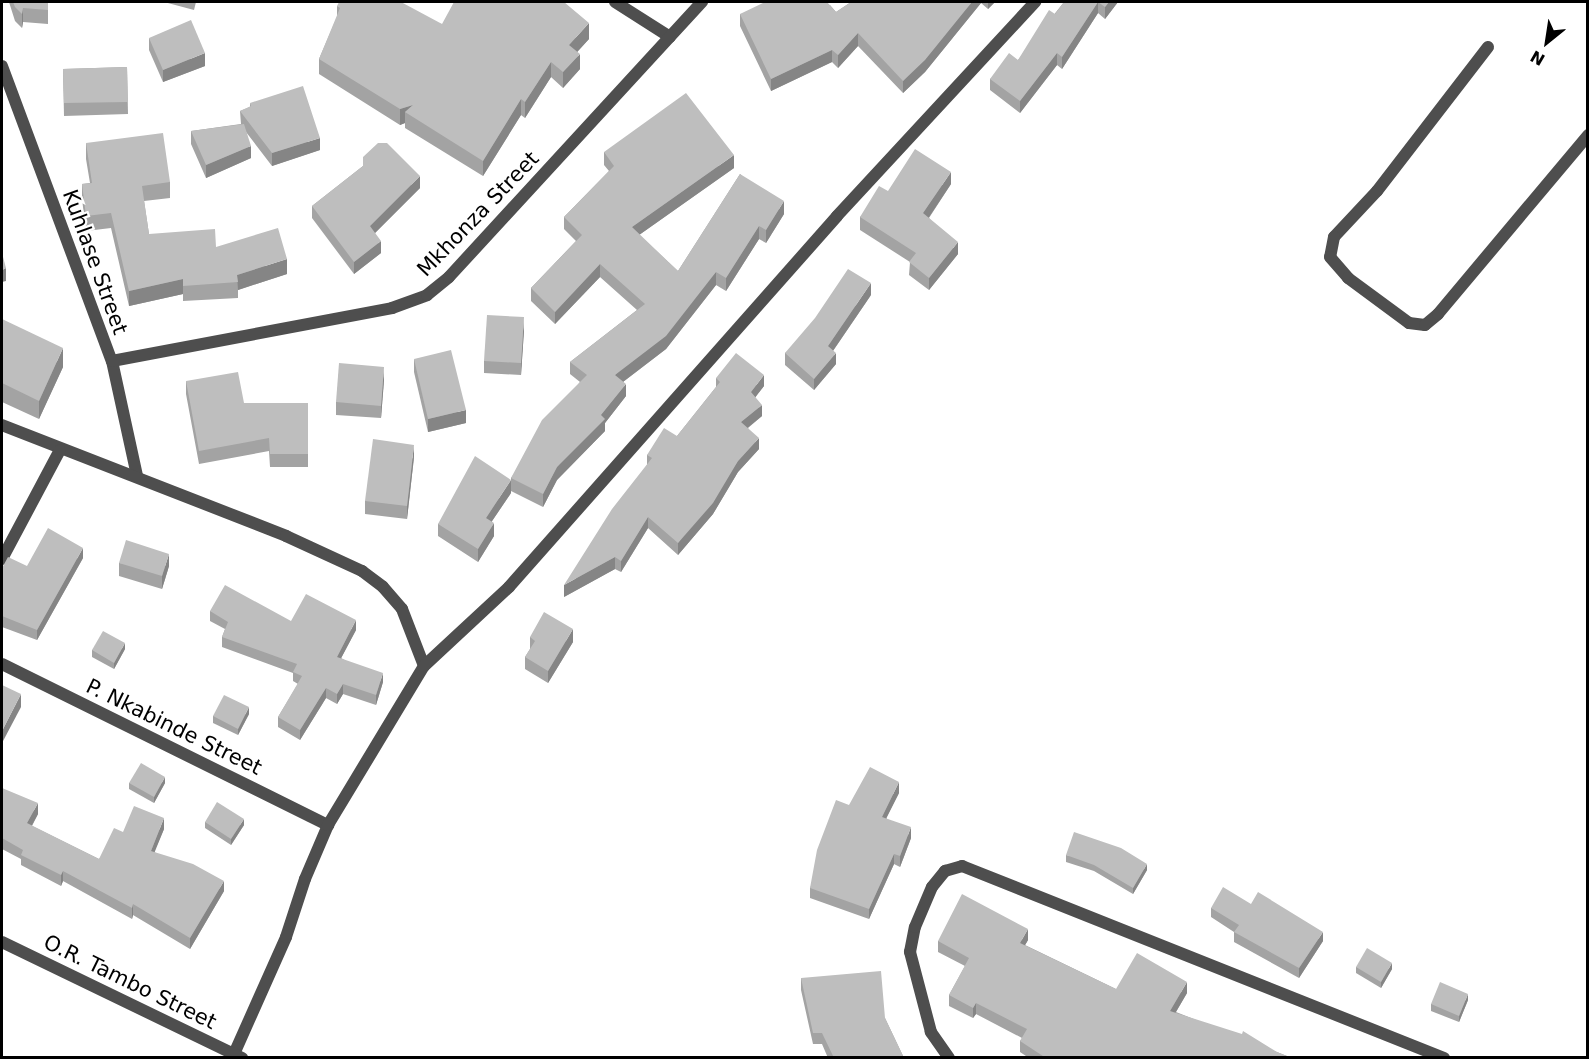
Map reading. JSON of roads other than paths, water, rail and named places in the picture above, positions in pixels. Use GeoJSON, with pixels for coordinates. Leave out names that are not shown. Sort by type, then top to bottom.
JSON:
{"type":"FeatureCollection","features":[{"type":"Feature","properties":{"kind":"street"},"geometry":{"type":"LineString","coordinates":[[615,2],[670,37]]}},
{"type":"Feature","properties":{"kind":"street","name":"Mkhonza Street"},"geometry":{"type":"LineString","coordinates":[[112,361],[382,310],[427,295],[449,277],[702,2]]}},
{"type":"Feature","properties":{"kind":"street"},"geometry":{"type":"LineString","coordinates":[[238,1056],[286,937],[304,879],[328,825],[424,666],[509,587],[837,216],[1035,2]]}},
{"type":"Feature","properties":{"kind":"street"},"geometry":{"type":"LineString","coordinates":[[1488,47],[1377,191],[1334,237],[1330,256],[1348,278],[1402,319],[1416,326],[1425,325],[1438,314],[1587,135]]}},
{"type":"Feature","properties":{"kind":"street","name":"Kuhlase Street"},"geometry":{"type":"LineString","coordinates":[[2,66],[112,361],[137,476]]}},
{"type":"Feature","properties":{"kind":"street"},"geometry":{"type":"LineString","coordinates":[[2,425],[60,450],[137,476],[362,571],[383,587],[402,609],[424,666]]}},
{"type":"Feature","properties":{"kind":"street"},"geometry":{"type":"LineString","coordinates":[[2,559],[60,450]]}},
{"type":"Feature","properties":{"kind":"street","name":"P. Nkabinde Street"},"geometry":{"type":"LineString","coordinates":[[2,664],[328,825]]}},
{"type":"Feature","properties":{"kind":"street"},"geometry":{"type":"LineString","coordinates":[[949,1058],[931,1032],[910,952],[915,927],[933,887],[945,871],[962,866],[1444,1058]]}},
{"type":"Feature","properties":{"kind":"street","name":"O.R. Tambo Street"},"geometry":{"type":"LineString","coordinates":[[2,942],[238,1056]]}}]}
